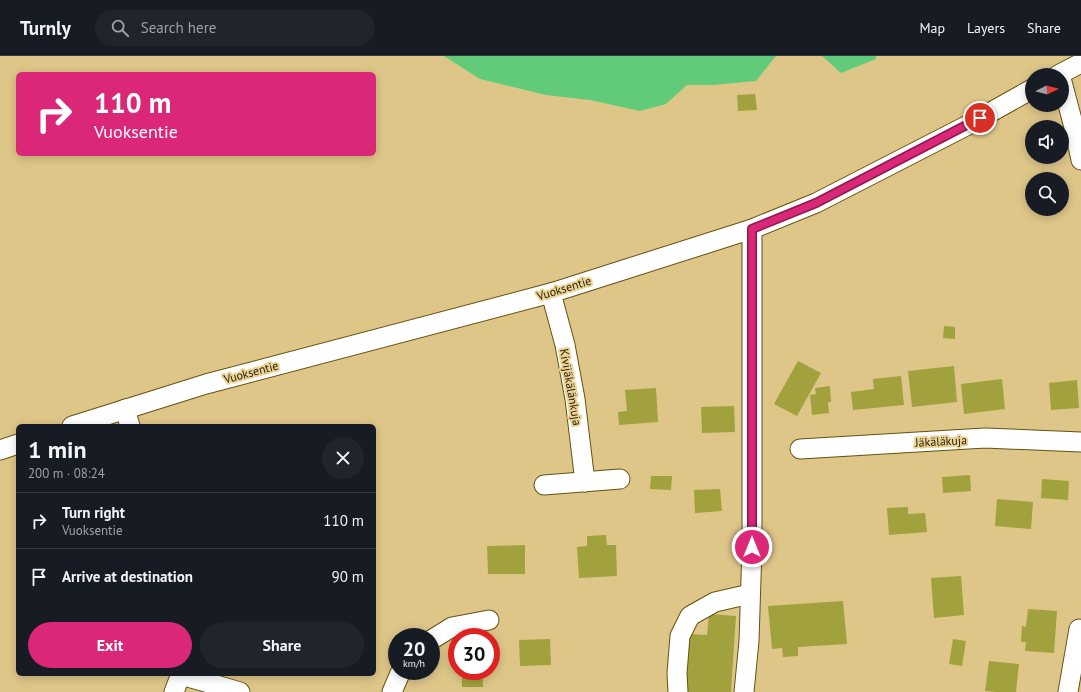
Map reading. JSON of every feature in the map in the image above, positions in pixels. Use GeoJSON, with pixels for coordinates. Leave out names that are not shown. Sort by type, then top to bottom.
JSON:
{"type":"FeatureCollection","features":[{"type":"Feature","properties":{"kind":"street"},"geometry":{"type":"LineString","coordinates":[[1069,71],[1081,63]]}},
{"type":"Feature","properties":{"kind":"street","name":"Vuoksentie"},"geometry":{"type":"LineString","coordinates":[[84,424],[127,417],[213,382],[551,293],[752,229],[816,203],[968,125],[1025,93]]}},
{"type":"Feature","properties":{"kind":"street"},"geometry":{"type":"LineString","coordinates":[[1069,109],[1081,160]]}},
{"type":"Feature","properties":{"kind":"street"},"geometry":{"type":"LineString","coordinates":[[744,692],[749,641],[752,547],[752,229]]}},
{"type":"Feature","properties":{"kind":"street","name":"Kivijäkälänkuja"},"geometry":{"type":"LineString","coordinates":[[551,293],[565,345],[575,399],[585,482]]}},
{"type":"Feature","properties":{"kind":"street","name":"Jäkäläkuja"},"geometry":{"type":"LineString","coordinates":[[800,449],[985,438],[1081,442]]}},
{"type":"Feature","properties":{"kind":"street"},"geometry":{"type":"LineString","coordinates":[[0,450],[16,445]]}},
{"type":"Feature","properties":{"kind":"street"},"geometry":{"type":"LineString","coordinates":[[544,485],[620,479]]}},
{"type":"Feature","properties":{"kind":"street"},"geometry":{"type":"LineString","coordinates":[[678,692],[677,673],[680,636],[690,616],[715,602],[750,594]]}},
{"type":"Feature","properties":{"kind":"street"},"geometry":{"type":"LineString","coordinates":[[440,634],[452,627],[489,620]]}},
{"type":"Feature","properties":{"kind":"street"},"geometry":{"type":"LineString","coordinates":[[1068,692],[1080,629]]}},
{"type":"Feature","properties":{"kind":"street"},"geometry":{"type":"LineString","coordinates":[[179,680],[240,692]]}},
{"type":"Feature","properties":{"kind":"street"},"geometry":{"type":"LineString","coordinates":[[392,692],[397,680]]}},
{"type":"Feature","properties":{"kind":"shaded area"},"geometry":{"type":"Polygon","coordinates":[[[444,56],[778,56],[775,57],[756,81],[713,85],[687,85],[666,104],[640,111],[590,100],[546,95],[480,79],[444,56]]]}},
{"type":"Feature","properties":{"kind":"shaded area"},"geometry":{"type":"Polygon","coordinates":[[[822,56],[876,56],[876,59],[841,73],[822,56]]]}},
{"type":"Feature","properties":{"kind":"building"},"geometry":{"type":"Polygon","coordinates":[[[755,94],[757,110],[738,111],[737,95],[755,94]]]}},
{"type":"Feature","properties":{"kind":"building"},"geometry":{"type":"Polygon","coordinates":[[[944,326],[955,327],[955,339],[943,338],[944,326]]]}},
{"type":"Feature","properties":{"kind":"building"},"geometry":{"type":"Polygon","coordinates":[[[798,361],[821,373],[797,416],[774,404],[798,361]]]}},
{"type":"Feature","properties":{"kind":"building"},"geometry":{"type":"Polygon","coordinates":[[[954,366],[957,402],[912,407],[908,371],[954,366]]]}},
{"type":"Feature","properties":{"kind":"building"},"geometry":{"type":"Polygon","coordinates":[[[901,376],[904,405],[853,410],[851,392],[874,389],[873,379],[901,376]]]}},
{"type":"Feature","properties":{"kind":"building"},"geometry":{"type":"Polygon","coordinates":[[[1002,379],[1005,409],[964,414],[961,384],[1002,379]]]}},
{"type":"Feature","properties":{"kind":"building"},"geometry":{"type":"Polygon","coordinates":[[[1077,380],[1079,408],[1051,410],[1049,383],[1077,380]]]}},
{"type":"Feature","properties":{"kind":"building"},"geometry":{"type":"Polygon","coordinates":[[[830,386],[831,402],[828,402],[829,413],[812,415],[810,395],[816,394],[815,388],[830,386]]]}},
{"type":"Feature","properties":{"kind":"building"},"geometry":{"type":"Polygon","coordinates":[[[656,388],[658,422],[619,425],[618,412],[627,411],[625,390],[656,388]]]}},
{"type":"Feature","properties":{"kind":"building"},"geometry":{"type":"Polygon","coordinates":[[[734,406],[735,432],[702,433],[701,407],[734,406]]]}},
{"type":"Feature","properties":{"kind":"building"},"geometry":{"type":"Polygon","coordinates":[[[970,475],[971,491],[943,493],[942,477],[970,475]]]}},
{"type":"Feature","properties":{"kind":"building"},"geometry":{"type":"Polygon","coordinates":[[[651,476],[672,476],[671,490],[650,489],[651,476]]]}},
{"type":"Feature","properties":{"kind":"building"},"geometry":{"type":"Polygon","coordinates":[[[1042,479],[1069,481],[1068,500],[1041,498],[1042,479]]]}},
{"type":"Feature","properties":{"kind":"building"},"geometry":{"type":"Polygon","coordinates":[[[720,489],[722,511],[695,513],[694,490],[720,489]]]}},
{"type":"Feature","properties":{"kind":"building"},"geometry":{"type":"Polygon","coordinates":[[[997,499],[1033,502],[1031,529],[995,526],[997,499]]]}},
{"type":"Feature","properties":{"kind":"building"},"geometry":{"type":"Polygon","coordinates":[[[908,507],[908,514],[925,513],[927,532],[889,535],[887,508],[908,507]]]}},
{"type":"Feature","properties":{"kind":"building"},"geometry":{"type":"Polygon","coordinates":[[[606,535],[607,545],[616,545],[617,576],[579,578],[577,547],[587,546],[587,536],[606,535]]]}},
{"type":"Feature","properties":{"kind":"building"},"geometry":{"type":"Polygon","coordinates":[[[525,545],[525,574],[488,574],[487,546],[525,545]]]}},
{"type":"Feature","properties":{"kind":"building"},"geometry":{"type":"Polygon","coordinates":[[[961,576],[964,615],[934,618],[931,578],[961,576]]]}},
{"type":"Feature","properties":{"kind":"building"},"geometry":{"type":"Polygon","coordinates":[[[843,601],[847,644],[798,647],[798,656],[783,657],[782,648],[772,649],[768,606],[843,601]]]}},
{"type":"Feature","properties":{"kind":"building"},"geometry":{"type":"Polygon","coordinates":[[[1028,609],[1057,611],[1054,653],[1025,651],[1026,642],[1021,642],[1022,626],[1026,627],[1028,609]]]}},
{"type":"Feature","properties":{"kind":"building"},"geometry":{"type":"Polygon","coordinates":[[[709,614],[736,616],[731,692],[685,692],[689,634],[707,635],[709,614]]]}},
{"type":"Feature","properties":{"kind":"building"},"geometry":{"type":"Polygon","coordinates":[[[550,639],[551,665],[520,666],[519,640],[550,639]]]}},
{"type":"Feature","properties":{"kind":"building"},"geometry":{"type":"Polygon","coordinates":[[[953,639],[966,641],[962,666],[949,664],[953,639]]]}},
{"type":"Feature","properties":{"kind":"building"},"geometry":{"type":"Polygon","coordinates":[[[989,661],[1019,664],[1016,692],[985,691],[989,661]]]}},
{"type":"Feature","properties":{"kind":"building"},"geometry":{"type":"Polygon","coordinates":[[[462,680],[483,680],[483,687],[462,687],[462,680]]]}},
{"type":"Feature","properties":{"kind":"route"},"geometry":{"type":"LineString","coordinates":[[752,547],[752,229],[816,203],[980,118]]}}]}
